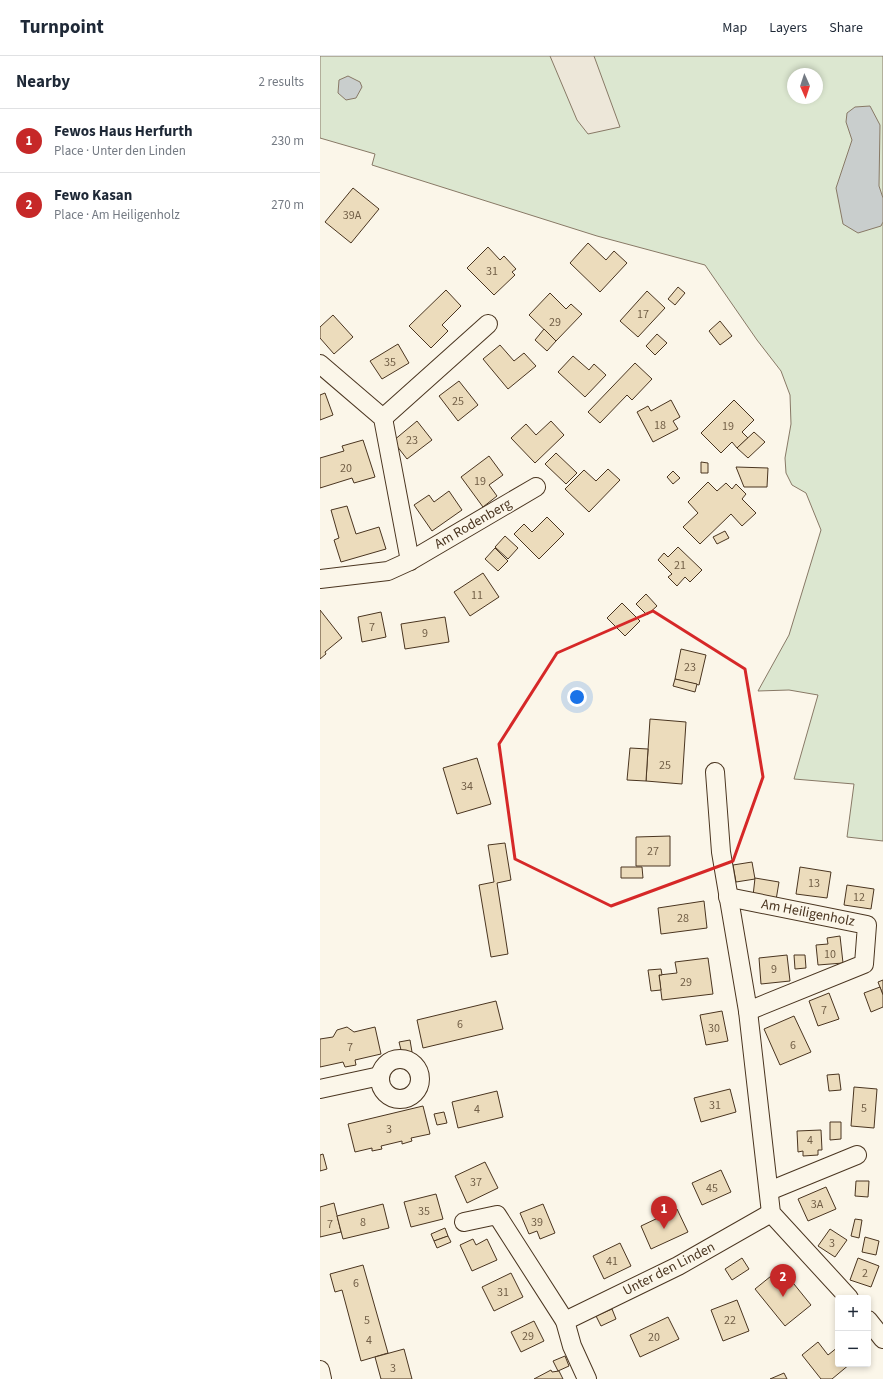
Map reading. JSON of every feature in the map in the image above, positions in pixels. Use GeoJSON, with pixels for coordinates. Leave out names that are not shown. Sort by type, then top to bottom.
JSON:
{"type":"FeatureCollection","features":[{"type":"Feature","properties":{"kind":"street"},"geometry":{"type":"LineString","coordinates":[[383,418],[488,324]]}},
{"type":"Feature","properties":{"kind":"street"},"geometry":{"type":"LineString","coordinates":[[320,364],[383,418],[410,561]]}},
{"type":"Feature","properties":{"kind":"street","name":"Am Rodenberg"},"geometry":{"type":"LineString","coordinates":[[320,579],[388,571],[410,561],[536,487]]}},
{"type":"Feature","properties":{"kind":"street"},"geometry":{"type":"LineString","coordinates":[[715,772],[721,852],[748,1011],[771,1213],[847,1295]]}},
{"type":"Feature","properties":{"kind":"street","name":"Am Heiligenholz"},"geometry":{"type":"LineString","coordinates":[[728,897],[867,925],[864,964],[748,1011]]}},
{"type":"Feature","properties":{"kind":"street"},"geometry":{"type":"LineString","coordinates":[[320,1089],[380,1076]]}},
{"type":"Feature","properties":{"kind":"street"},"geometry":{"type":"LineString","coordinates":[[769,1191],[857,1155]]}},
{"type":"Feature","properties":{"kind":"street","name":"Unter den Linden"},"geometry":{"type":"LineString","coordinates":[[565,1320],[678,1266],[771,1213]]}},
{"type":"Feature","properties":{"kind":"street"},"geometry":{"type":"LineString","coordinates":[[464,1222],[497,1215],[565,1320],[572,1346],[587,1379]]}},
{"type":"Feature","properties":{"kind":"street"},"geometry":{"type":"LineString","coordinates":[[871,1324],[883,1340]]}},
{"type":"Feature","properties":{"kind":"street"},"geometry":{"type":"LineString","coordinates":[[320,1370],[322,1379]]}},
{"type":"Feature","properties":{"kind":"highlighted area"},"geometry":{"type":"Polygon","coordinates":[[[653,611],[745,669],[763,777],[733,861],[611,906],[515,859],[499,744],[557,653],[653,611]]]}},
{"type":"Feature","properties":{"kind":"green space"},"geometry":{"type":"Polygon","coordinates":[[[320,56],[883,56],[883,841],[847,837],[854,784],[794,779],[818,695],[789,690],[758,691],[789,635],[821,530],[806,493],[792,485],[786,473],[785,458],[791,424],[790,395],[781,371],[757,340],[705,265],[597,236],[372,165],[375,154],[320,138],[320,56]]]}},
{"type":"Feature","properties":{"kind":"shaded area"},"geometry":{"type":"Polygon","coordinates":[[[550,56],[594,56],[620,127],[588,134],[577,120],[550,56]]]}},
{"type":"Feature","properties":{"kind":"shaded area"},"geometry":{"type":"Polygon","coordinates":[[[348,76],[360,82],[362,87],[356,98],[346,100],[338,93],[339,80],[348,76]]]}},
{"type":"Feature","properties":{"kind":"shaded area"},"geometry":{"type":"Polygon","coordinates":[[[870,106],[880,125],[879,186],[883,198],[883,222],[881,226],[858,233],[843,224],[836,188],[852,140],[846,122],[847,113],[855,107],[870,106]]]}},
{"type":"Feature","properties":{"kind":"building"},"geometry":{"type":"Polygon","coordinates":[[[353,188],[379,209],[351,243],[325,222],[353,188]]]}},
{"type":"Feature","properties":{"kind":"building"},"geometry":{"type":"Polygon","coordinates":[[[588,243],[606,260],[614,251],[627,263],[600,292],[570,263],[588,243]]]}},
{"type":"Feature","properties":{"kind":"building"},"geometry":{"type":"Polygon","coordinates":[[[488,247],[500,260],[504,256],[516,269],[512,272],[515,275],[494,295],[467,268],[488,247]]]}},
{"type":"Feature","properties":{"kind":"building"},"geometry":{"type":"Polygon","coordinates":[[[678,287],[685,293],[675,305],[668,299],[678,287]]]}},
{"type":"Feature","properties":{"kind":"building"},"geometry":{"type":"Polygon","coordinates":[[[446,290],[461,306],[442,325],[448,331],[431,348],[409,326],[446,290]]]}},
{"type":"Feature","properties":{"kind":"building"},"geometry":{"type":"Polygon","coordinates":[[[647,291],[665,308],[638,337],[620,321],[647,291]]]}},
{"type":"Feature","properties":{"kind":"building"},"geometry":{"type":"Polygon","coordinates":[[[550,293],[566,309],[571,304],[582,314],[556,341],[529,315],[550,293]]]}},
{"type":"Feature","properties":{"kind":"building"},"geometry":{"type":"Polygon","coordinates":[[[333,315],[353,337],[334,354],[320,338],[320,327],[333,315]]]}},
{"type":"Feature","properties":{"kind":"building"},"geometry":{"type":"Polygon","coordinates":[[[720,321],[732,336],[720,345],[709,331],[720,321]]]}},
{"type":"Feature","properties":{"kind":"building"},"geometry":{"type":"Polygon","coordinates":[[[544,329],[556,341],[547,351],[535,340],[544,329]]]}},
{"type":"Feature","properties":{"kind":"building"},"geometry":{"type":"Polygon","coordinates":[[[657,334],[667,343],[655,355],[646,346],[657,334]]]}},
{"type":"Feature","properties":{"kind":"building"},"geometry":{"type":"Polygon","coordinates":[[[398,344],[409,363],[382,379],[370,361],[398,344]]]}},
{"type":"Feature","properties":{"kind":"building"},"geometry":{"type":"Polygon","coordinates":[[[500,345],[514,361],[524,353],[536,366],[508,389],[483,359],[500,345]]]}},
{"type":"Feature","properties":{"kind":"building"},"geometry":{"type":"Polygon","coordinates":[[[573,356],[589,370],[594,364],[606,375],[585,397],[558,372],[573,356]]]}},
{"type":"Feature","properties":{"kind":"building"},"geometry":{"type":"Polygon","coordinates":[[[635,363],[652,379],[632,400],[627,395],[600,423],[588,412],[635,363]]]}},
{"type":"Feature","properties":{"kind":"building"},"geometry":{"type":"Polygon","coordinates":[[[459,381],[478,405],[458,421],[439,396],[459,381]]]}},
{"type":"Feature","properties":{"kind":"building"},"geometry":{"type":"Polygon","coordinates":[[[325,393],[333,415],[320,420],[320,395],[325,393]]]}},
{"type":"Feature","properties":{"kind":"building"},"geometry":{"type":"Polygon","coordinates":[[[671,400],[680,417],[673,421],[678,429],[653,442],[637,412],[648,406],[651,411],[671,400]]]}},
{"type":"Feature","properties":{"kind":"building"},"geometry":{"type":"Polygon","coordinates":[[[734,400],[754,420],[742,432],[748,438],[737,448],[732,442],[721,453],[701,433],[734,400]]]}},
{"type":"Feature","properties":{"kind":"building"},"geometry":{"type":"Polygon","coordinates":[[[417,421],[432,440],[407,459],[393,441],[417,421]]]}},
{"type":"Feature","properties":{"kind":"building"},"geometry":{"type":"Polygon","coordinates":[[[551,421],[564,435],[535,463],[511,438],[526,424],[536,435],[551,421]]]}},
{"type":"Feature","properties":{"kind":"building"},"geometry":{"type":"Polygon","coordinates":[[[754,432],[765,442],[748,458],[737,448],[754,432]]]}},
{"type":"Feature","properties":{"kind":"building"},"geometry":{"type":"Polygon","coordinates":[[[363,440],[375,477],[354,483],[352,478],[320,488],[320,458],[344,451],[342,446],[363,440]]]}},
{"type":"Feature","properties":{"kind":"building"},"geometry":{"type":"Polygon","coordinates":[[[556,453],[577,473],[566,484],[545,464],[556,453]]]}},
{"type":"Feature","properties":{"kind":"building"},"geometry":{"type":"Polygon","coordinates":[[[489,456],[503,475],[489,485],[497,496],[483,507],[461,477],[489,456]]]}},
{"type":"Feature","properties":{"kind":"building"},"geometry":{"type":"Polygon","coordinates":[[[701,462],[708,463],[708,473],[701,473],[701,462]]]}},
{"type":"Feature","properties":{"kind":"building"},"geometry":{"type":"Polygon","coordinates":[[[736,467],[768,468],[767,487],[744,487],[736,467]]]}},
{"type":"Feature","properties":{"kind":"building"},"geometry":{"type":"Polygon","coordinates":[[[608,469],[620,480],[589,512],[565,489],[584,470],[596,481],[608,469]]]}},
{"type":"Feature","properties":{"kind":"building"},"geometry":{"type":"Polygon","coordinates":[[[673,471],[680,478],[673,484],[667,477],[673,471]]]}},
{"type":"Feature","properties":{"kind":"building"},"geometry":{"type":"Polygon","coordinates":[[[708,482],[717,491],[726,483],[732,489],[736,484],[746,494],[742,499],[756,513],[742,526],[731,514],[700,544],[683,527],[698,513],[688,502],[708,482]]]}},
{"type":"Feature","properties":{"kind":"building"},"geometry":{"type":"Polygon","coordinates":[[[449,491],[462,510],[432,531],[414,505],[429,495],[434,502],[449,491]]]}},
{"type":"Feature","properties":{"kind":"building"},"geometry":{"type":"Polygon","coordinates":[[[347,506],[356,534],[379,527],[386,549],[341,562],[334,540],[339,538],[331,510],[347,506]]]}},
{"type":"Feature","properties":{"kind":"building"},"geometry":{"type":"Polygon","coordinates":[[[547,517],[564,534],[539,559],[514,534],[524,524],[532,532],[547,517]]]}},
{"type":"Feature","properties":{"kind":"building"},"geometry":{"type":"Polygon","coordinates":[[[725,531],[729,538],[717,544],[713,537],[725,531]]]}},
{"type":"Feature","properties":{"kind":"building"},"geometry":{"type":"Polygon","coordinates":[[[505,536],[518,548],[508,559],[495,547],[505,536]]]}},
{"type":"Feature","properties":{"kind":"building"},"geometry":{"type":"Polygon","coordinates":[[[678,547],[702,570],[690,582],[685,577],[677,586],[668,577],[672,574],[658,560],[664,553],[668,557],[678,547]]]}},
{"type":"Feature","properties":{"kind":"building"},"geometry":{"type":"Polygon","coordinates":[[[495,548],[508,561],[498,571],[485,559],[495,548]]]}},
{"type":"Feature","properties":{"kind":"building"},"geometry":{"type":"Polygon","coordinates":[[[483,573],[499,597],[470,616],[454,592],[483,573]]]}},
{"type":"Feature","properties":{"kind":"building"},"geometry":{"type":"Polygon","coordinates":[[[646,594],[657,606],[647,615],[636,604],[646,594]]]}},
{"type":"Feature","properties":{"kind":"building"},"geometry":{"type":"Polygon","coordinates":[[[622,603],[640,621],[625,636],[607,618],[622,603]]]}},
{"type":"Feature","properties":{"kind":"building"},"geometry":{"type":"Polygon","coordinates":[[[320,610],[342,638],[325,652],[326,654],[320,659],[320,610]]]}},
{"type":"Feature","properties":{"kind":"building"},"geometry":{"type":"Polygon","coordinates":[[[381,612],[386,637],[362,642],[358,617],[381,612]]]}},
{"type":"Feature","properties":{"kind":"building"},"geometry":{"type":"Polygon","coordinates":[[[445,617],[449,642],[405,649],[401,624],[445,617]]]}},
{"type":"Feature","properties":{"kind":"building"},"geometry":{"type":"Polygon","coordinates":[[[681,649],[706,655],[699,685],[675,679],[681,649]]]}},
{"type":"Feature","properties":{"kind":"building"},"geometry":{"type":"Polygon","coordinates":[[[675,679],[697,684],[695,692],[673,686],[675,679]]]}},
{"type":"Feature","properties":{"kind":"building"},"geometry":{"type":"Polygon","coordinates":[[[650,719],[686,722],[682,784],[646,781],[650,719]]]}},
{"type":"Feature","properties":{"kind":"building"},"geometry":{"type":"Polygon","coordinates":[[[630,748],[648,749],[646,781],[627,780],[630,748]]]}},
{"type":"Feature","properties":{"kind":"building"},"geometry":{"type":"Polygon","coordinates":[[[477,758],[491,804],[457,814],[443,768],[477,758]]]}},
{"type":"Feature","properties":{"kind":"building"},"geometry":{"type":"Polygon","coordinates":[[[670,836],[670,866],[636,866],[636,837],[670,836]]]}},
{"type":"Feature","properties":{"kind":"building"},"geometry":{"type":"Polygon","coordinates":[[[505,843],[511,880],[497,883],[508,954],[491,957],[479,885],[494,882],[488,845],[505,843]]]}},
{"type":"Feature","properties":{"kind":"building"},"geometry":{"type":"Polygon","coordinates":[[[752,862],[755,879],[736,882],[733,865],[752,862]]]}},
{"type":"Feature","properties":{"kind":"building"},"geometry":{"type":"Polygon","coordinates":[[[621,867],[642,867],[643,878],[621,878],[621,867]]]}},
{"type":"Feature","properties":{"kind":"building"},"geometry":{"type":"Polygon","coordinates":[[[800,867],[831,872],[827,898],[796,894],[800,867]]]}},
{"type":"Feature","properties":{"kind":"building"},"geometry":{"type":"Polygon","coordinates":[[[755,878],[779,882],[776,900],[753,896],[755,878]]]}},
{"type":"Feature","properties":{"kind":"building"},"geometry":{"type":"Polygon","coordinates":[[[847,885],[874,889],[871,909],[844,905],[847,885]]]}},
{"type":"Feature","properties":{"kind":"building"},"geometry":{"type":"Polygon","coordinates":[[[704,901],[707,928],[661,934],[658,908],[704,901]]]}},
{"type":"Feature","properties":{"kind":"building"},"geometry":{"type":"Polygon","coordinates":[[[840,936],[843,963],[818,965],[816,945],[828,944],[827,938],[840,936]]]}},
{"type":"Feature","properties":{"kind":"building"},"geometry":{"type":"Polygon","coordinates":[[[787,955],[790,981],[761,984],[759,958],[787,955]]]}},
{"type":"Feature","properties":{"kind":"building"},"geometry":{"type":"Polygon","coordinates":[[[794,955],[805,955],[806,968],[795,969],[794,955]]]}},
{"type":"Feature","properties":{"kind":"building"},"geometry":{"type":"Polygon","coordinates":[[[708,958],[713,994],[662,1000],[659,975],[677,973],[675,962],[708,958]]]}},
{"type":"Feature","properties":{"kind":"building"},"geometry":{"type":"Polygon","coordinates":[[[661,969],[662,975],[659,975],[661,990],[651,991],[648,970],[661,969]]]}},
{"type":"Feature","properties":{"kind":"building"},"geometry":{"type":"Polygon","coordinates":[[[883,980],[883,995],[878,982],[883,980]]]}},
{"type":"Feature","properties":{"kind":"building"},"geometry":{"type":"Polygon","coordinates":[[[880,987],[883,995],[883,1007],[871,1012],[864,993],[880,987]]]}},
{"type":"Feature","properties":{"kind":"building"},"geometry":{"type":"Polygon","coordinates":[[[829,993],[839,1019],[818,1026],[809,1001],[829,993]]]}},
{"type":"Feature","properties":{"kind":"building"},"geometry":{"type":"Polygon","coordinates":[[[496,1001],[503,1029],[423,1048],[417,1020],[496,1001]]]}},
{"type":"Feature","properties":{"kind":"building"},"geometry":{"type":"Polygon","coordinates":[[[722,1011],[728,1041],[706,1045],[700,1015],[722,1011]]]}},
{"type":"Feature","properties":{"kind":"building"},"geometry":{"type":"Polygon","coordinates":[[[794,1016],[811,1052],[780,1065],[764,1029],[794,1016]]]}},
{"type":"Feature","properties":{"kind":"building"},"geometry":{"type":"Polygon","coordinates":[[[347,1027],[354,1032],[375,1027],[381,1054],[355,1060],[356,1065],[345,1067],[343,1062],[320,1067],[320,1039],[333,1037],[337,1030],[347,1027]]]}},
{"type":"Feature","properties":{"kind":"building"},"geometry":{"type":"Polygon","coordinates":[[[410,1040],[412,1052],[402,1054],[399,1042],[410,1040]]]}},
{"type":"Feature","properties":{"kind":"building"},"geometry":{"type":"Polygon","coordinates":[[[839,1074],[841,1090],[829,1091],[827,1075],[839,1074]]]}},
{"type":"Feature","properties":{"kind":"building"},"geometry":{"type":"Polygon","coordinates":[[[854,1087],[877,1089],[874,1128],[851,1126],[854,1087]]]}},
{"type":"Feature","properties":{"kind":"building"},"geometry":{"type":"Polygon","coordinates":[[[730,1089],[736,1112],[701,1122],[694,1098],[730,1089]]]}},
{"type":"Feature","properties":{"kind":"building"},"geometry":{"type":"Polygon","coordinates":[[[497,1091],[503,1117],[458,1128],[452,1102],[497,1091]]]}},
{"type":"Feature","properties":{"kind":"building"},"geometry":{"type":"Polygon","coordinates":[[[423,1106],[430,1134],[411,1138],[412,1141],[402,1144],[402,1141],[381,1146],[382,1149],[372,1151],[372,1148],[355,1152],[348,1124],[423,1106]]]}},
{"type":"Feature","properties":{"kind":"building"},"geometry":{"type":"Polygon","coordinates":[[[444,1112],[447,1123],[437,1125],[434,1114],[444,1112]]]}},
{"type":"Feature","properties":{"kind":"building"},"geometry":{"type":"Polygon","coordinates":[[[830,1122],[841,1122],[841,1139],[830,1140],[830,1122]]]}},
{"type":"Feature","properties":{"kind":"building"},"geometry":{"type":"Polygon","coordinates":[[[821,1130],[822,1150],[818,1150],[818,1155],[803,1156],[803,1151],[798,1152],[797,1131],[821,1130]]]}},
{"type":"Feature","properties":{"kind":"building"},"geometry":{"type":"Polygon","coordinates":[[[323,1154],[327,1169],[320,1171],[320,1155],[323,1154]]]}},
{"type":"Feature","properties":{"kind":"building"},"geometry":{"type":"Polygon","coordinates":[[[485,1162],[498,1188],[467,1203],[455,1176],[485,1162]]]}},
{"type":"Feature","properties":{"kind":"building"},"geometry":{"type":"Polygon","coordinates":[[[721,1170],[731,1192],[702,1205],[692,1183],[721,1170]]]}},
{"type":"Feature","properties":{"kind":"building"},"geometry":{"type":"Polygon","coordinates":[[[856,1181],[869,1181],[868,1197],[855,1196],[856,1181]]]}},
{"type":"Feature","properties":{"kind":"building"},"geometry":{"type":"Polygon","coordinates":[[[826,1187],[836,1209],[808,1221],[798,1199],[826,1187]]]}},
{"type":"Feature","properties":{"kind":"building"},"geometry":{"type":"Polygon","coordinates":[[[436,1194],[443,1219],[411,1227],[404,1202],[436,1194]]]}},
{"type":"Feature","properties":{"kind":"building"},"geometry":{"type":"Polygon","coordinates":[[[334,1203],[341,1232],[320,1237],[320,1207],[334,1203]]]}},
{"type":"Feature","properties":{"kind":"building"},"geometry":{"type":"Polygon","coordinates":[[[383,1204],[389,1228],[343,1239],[337,1216],[383,1204]]]}},
{"type":"Feature","properties":{"kind":"building"},"geometry":{"type":"Polygon","coordinates":[[[543,1204],[555,1233],[540,1239],[537,1231],[529,1234],[520,1213],[543,1204]]]}},
{"type":"Feature","properties":{"kind":"building"},"geometry":{"type":"Polygon","coordinates":[[[677,1209],[688,1232],[651,1249],[641,1226],[677,1209]]]}},
{"type":"Feature","properties":{"kind":"building"},"geometry":{"type":"Polygon","coordinates":[[[855,1219],[862,1220],[859,1238],[851,1236],[855,1219]]]}},
{"type":"Feature","properties":{"kind":"building"},"geometry":{"type":"Polygon","coordinates":[[[445,1228],[448,1236],[434,1241],[431,1234],[445,1228]]]}},
{"type":"Feature","properties":{"kind":"building"},"geometry":{"type":"Polygon","coordinates":[[[830,1229],[847,1240],[835,1257],[818,1246],[830,1229]]]}},
{"type":"Feature","properties":{"kind":"building"},"geometry":{"type":"Polygon","coordinates":[[[448,1236],[451,1242],[437,1248],[434,1241],[448,1236]]]}},
{"type":"Feature","properties":{"kind":"building"},"geometry":{"type":"Polygon","coordinates":[[[865,1237],[879,1241],[876,1255],[862,1252],[865,1237]]]}},
{"type":"Feature","properties":{"kind":"building"},"geometry":{"type":"Polygon","coordinates":[[[473,1239],[476,1245],[487,1239],[497,1260],[472,1271],[460,1245],[473,1239]]]}},
{"type":"Feature","properties":{"kind":"building"},"geometry":{"type":"Polygon","coordinates":[[[620,1243],[631,1266],[604,1279],[593,1256],[620,1243]]]}},
{"type":"Feature","properties":{"kind":"building"},"geometry":{"type":"Polygon","coordinates":[[[742,1258],[749,1269],[732,1280],[725,1269],[742,1258]]]}},
{"type":"Feature","properties":{"kind":"building"},"geometry":{"type":"Polygon","coordinates":[[[858,1258],[879,1266],[871,1287],[850,1280],[858,1258]]]}},
{"type":"Feature","properties":{"kind":"building"},"geometry":{"type":"Polygon","coordinates":[[[363,1265],[388,1353],[361,1361],[342,1290],[335,1292],[330,1274],[363,1265]]]}},
{"type":"Feature","properties":{"kind":"building"},"geometry":{"type":"Polygon","coordinates":[[[781,1268],[811,1305],[785,1326],[755,1289],[781,1268]]]}},
{"type":"Feature","properties":{"kind":"building"},"geometry":{"type":"Polygon","coordinates":[[[511,1273],[523,1297],[494,1311],[482,1287],[511,1273]]]}},
{"type":"Feature","properties":{"kind":"building"},"geometry":{"type":"Polygon","coordinates":[[[737,1300],[749,1331],[723,1341],[711,1310],[737,1300]]]}},
{"type":"Feature","properties":{"kind":"building"},"geometry":{"type":"Polygon","coordinates":[[[612,1309],[616,1319],[601,1326],[596,1316],[612,1309]]]}},
{"type":"Feature","properties":{"kind":"building"},"geometry":{"type":"Polygon","coordinates":[[[668,1317],[679,1339],[640,1357],[630,1335],[668,1317]]]}},
{"type":"Feature","properties":{"kind":"building"},"geometry":{"type":"Polygon","coordinates":[[[534,1321],[544,1341],[521,1352],[511,1332],[534,1321]]]}},
{"type":"Feature","properties":{"kind":"building"},"geometry":{"type":"Polygon","coordinates":[[[818,1342],[828,1355],[835,1349],[835,1367],[846,1367],[832,1379],[821,1379],[802,1355],[818,1342]]]}},
{"type":"Feature","properties":{"kind":"building"},"geometry":{"type":"Polygon","coordinates":[[[404,1349],[412,1379],[381,1379],[375,1357],[404,1349]]]}},
{"type":"Feature","properties":{"kind":"building"},"geometry":{"type":"Polygon","coordinates":[[[565,1356],[569,1366],[558,1371],[553,1361],[565,1356]]]}},
{"type":"Feature","properties":{"kind":"building"},"geometry":{"type":"Polygon","coordinates":[[[551,1370],[552,1372],[559,1371],[563,1379],[534,1379],[551,1370]]]}},
{"type":"Feature","properties":{"kind":"building"},"geometry":{"type":"Polygon","coordinates":[[[784,1373],[787,1379],[770,1379],[784,1373]]]}},
{"type":"Feature","properties":{"kind":"place","name":"Fewos Haus Herfurth"},"geometry":{"type":"Point","coordinates":[664,1229]}},
{"type":"Feature","properties":{"kind":"place","name":"Fewo Kasan"},"geometry":{"type":"Point","coordinates":[783,1297]}}]}
